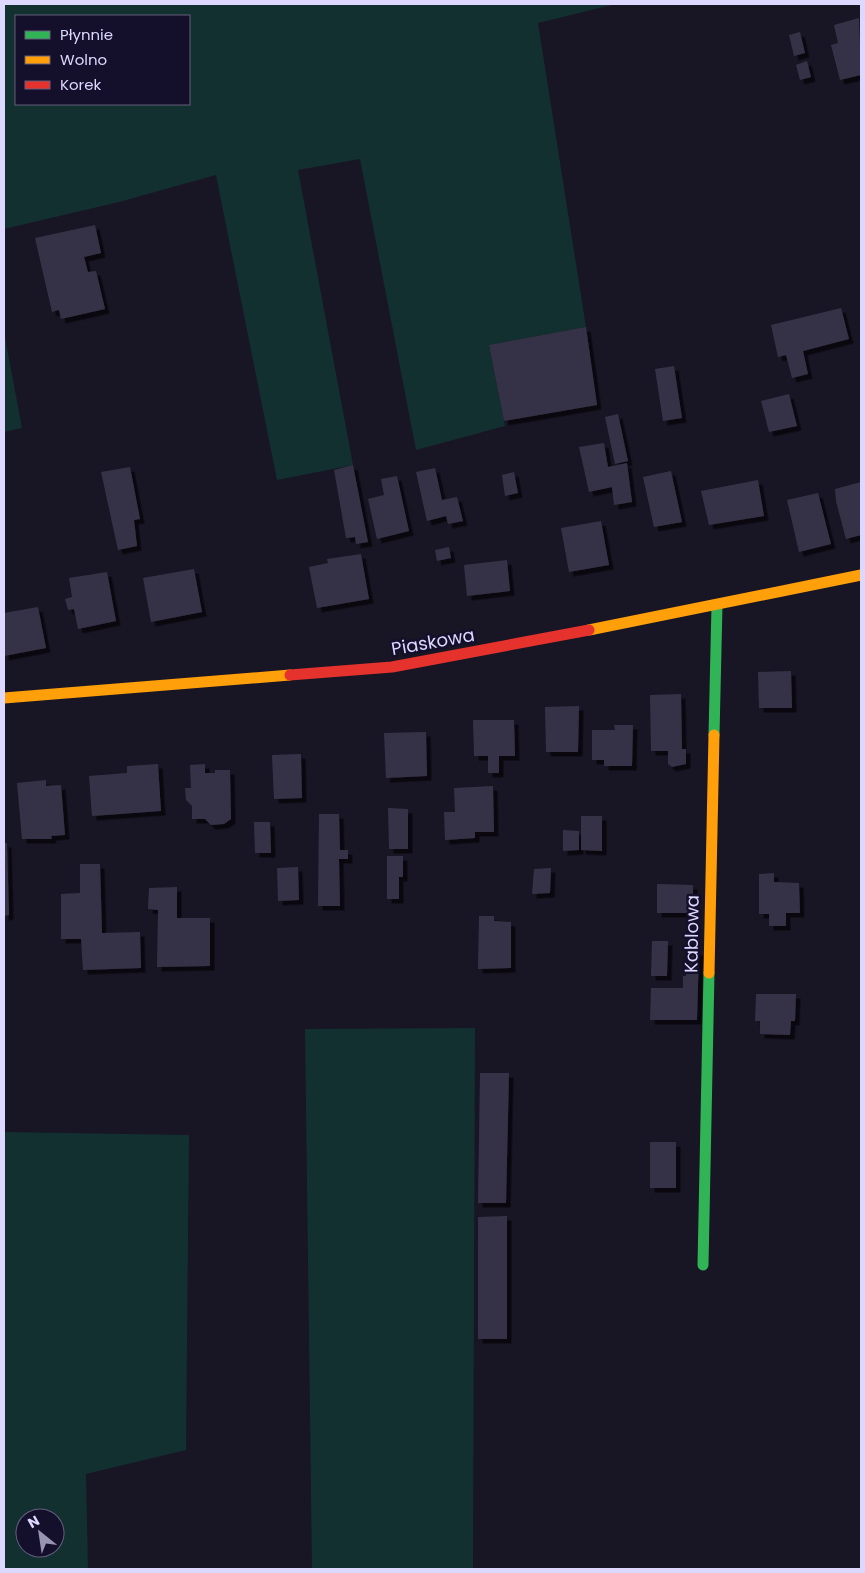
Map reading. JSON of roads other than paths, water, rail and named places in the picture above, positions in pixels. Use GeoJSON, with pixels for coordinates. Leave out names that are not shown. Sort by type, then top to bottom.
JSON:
{"type":"FeatureCollection","features":[{"type":"Feature","properties":{"kind":"street","name":"Piaskowa"},"geometry":{"type":"LineString","coordinates":[[4,698],[392,667],[861,574]]}},
{"type":"Feature","properties":{"kind":"street","name":"Kablowa"},"geometry":{"type":"LineString","coordinates":[[703,1265],[717,604]]}}]}
